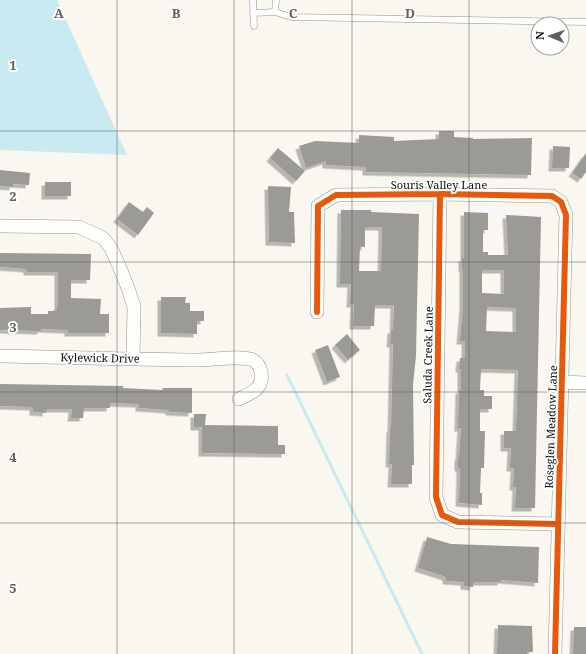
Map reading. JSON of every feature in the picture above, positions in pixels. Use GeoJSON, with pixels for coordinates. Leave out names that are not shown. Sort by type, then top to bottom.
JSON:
{"type":"FeatureCollection","features":[{"type":"Feature","properties":{"kind":"street","name":"Souris Valley Lane"},"geometry":{"type":"LineString","coordinates":[[317,312],[318,206],[336,195],[440,194],[552,196],[561,202]]}},
{"type":"Feature","properties":{"kind":"street","name":"Saluda Creek Lane"},"geometry":{"type":"LineString","coordinates":[[440,194],[436,497],[442,515],[458,522],[558,524]]}},
{"type":"Feature","properties":{"kind":"street","name":"Roseglen Meadow Lane"},"geometry":{"type":"LineString","coordinates":[[554,654],[566,215],[561,202]]}},
{"type":"Feature","properties":{"kind":"street"},"geometry":{"type":"LineString","coordinates":[[0,226],[79,228],[103,238],[111,248],[128,288],[134,307],[133,359]]}},
{"type":"Feature","properties":{"kind":"street","name":"Kylewick Drive"},"geometry":{"type":"LineString","coordinates":[[0,356],[253,360],[260,366],[262,376],[261,385],[253,393],[239,399]]}},
{"type":"Feature","properties":{"kind":"street"},"geometry":{"type":"LineString","coordinates":[[562,382],[586,383]]}},
{"type":"Feature","properties":{"kind":"lane"},"geometry":{"type":"LineString","coordinates":[[253,0],[254,26]]}},
{"type":"Feature","properties":{"kind":"lane"},"geometry":{"type":"LineString","coordinates":[[276,0],[276,12]]}},
{"type":"Feature","properties":{"kind":"lane"},"geometry":{"type":"LineString","coordinates":[[253,13],[276,12],[291,17],[586,22]]}},
{"type":"Feature","properties":{"kind":"water"},"geometry":{"type":"Polygon","coordinates":[[[0,0],[57,0],[127,155],[0,150],[0,0]]]}},
{"type":"Feature","properties":{"kind":"building"},"geometry":{"type":"Polygon","coordinates":[[[439,131],[454,131],[454,137],[473,139],[532,138],[531,175],[366,172],[366,167],[326,165],[326,161],[306,168],[299,146],[315,141],[359,143],[359,135],[394,137],[394,141],[439,139],[439,131]]]}},
{"type":"Feature","properties":{"kind":"building"},"geometry":{"type":"Polygon","coordinates":[[[553,146],[570,147],[569,168],[552,168],[553,146]]]}},
{"type":"Feature","properties":{"kind":"building"},"geometry":{"type":"Polygon","coordinates":[[[278,148],[305,171],[296,181],[270,158],[278,148]]]}},
{"type":"Feature","properties":{"kind":"building"},"geometry":{"type":"Polygon","coordinates":[[[586,153],[586,172],[581,179],[572,173],[586,153]]]}},
{"type":"Feature","properties":{"kind":"building"},"geometry":{"type":"Polygon","coordinates":[[[0,170],[30,173],[29,185],[13,184],[13,187],[0,186],[0,170]]]}},
{"type":"Feature","properties":{"kind":"building"},"geometry":{"type":"Polygon","coordinates":[[[45,182],[71,182],[71,196],[45,196],[45,182]]]}},
{"type":"Feature","properties":{"kind":"building"},"geometry":{"type":"Polygon","coordinates":[[[268,186],[291,187],[289,212],[294,212],[295,243],[269,242],[268,186]]]}},
{"type":"Feature","properties":{"kind":"building"},"geometry":{"type":"Polygon","coordinates":[[[129,202],[143,212],[147,207],[154,213],[138,235],[117,219],[129,202]]]}},
{"type":"Feature","properties":{"kind":"building"},"geometry":{"type":"Polygon","coordinates":[[[341,210],[371,210],[371,212],[419,214],[416,356],[413,385],[414,465],[412,465],[412,484],[391,484],[392,464],[389,464],[393,344],[390,344],[391,330],[393,330],[394,305],[375,305],[374,326],[353,326],[354,304],[350,304],[351,284],[340,284],[341,210]],[[365,227],[365,247],[360,247],[359,271],[381,271],[382,227],[365,227]]]}},
{"type":"Feature","properties":{"kind":"building"},"geometry":{"type":"Polygon","coordinates":[[[464,212],[488,213],[488,230],[483,230],[483,252],[488,252],[488,255],[508,255],[506,215],[541,217],[535,508],[515,508],[516,487],[513,487],[514,468],[510,468],[511,448],[504,448],[504,431],[516,431],[518,370],[481,369],[480,390],[484,390],[484,396],[492,396],[492,409],[480,409],[480,431],[485,431],[484,468],[481,468],[480,493],[482,493],[482,505],[459,503],[460,468],[458,468],[458,457],[461,428],[458,428],[461,369],[459,369],[460,358],[465,358],[465,341],[460,341],[463,306],[462,258],[464,258],[464,212]],[[482,270],[482,293],[504,294],[504,270],[482,270]],[[487,307],[486,331],[516,332],[516,308],[487,307]]]}},
{"type":"Feature","properties":{"kind":"building"},"geometry":{"type":"Polygon","coordinates":[[[0,253],[91,254],[90,280],[71,280],[71,298],[101,299],[100,314],[109,314],[109,333],[68,333],[68,330],[41,329],[41,331],[0,330],[0,308],[31,307],[31,314],[48,314],[48,311],[56,311],[58,306],[58,272],[27,272],[27,269],[0,267],[0,253]]]}},
{"type":"Feature","properties":{"kind":"building"},"geometry":{"type":"Polygon","coordinates":[[[161,297],[186,297],[185,303],[190,303],[190,311],[204,311],[204,321],[197,321],[197,334],[161,333],[161,297]]]}},
{"type":"Feature","properties":{"kind":"building"},"geometry":{"type":"Polygon","coordinates":[[[347,334],[360,350],[348,360],[335,345],[347,334]]]}},
{"type":"Feature","properties":{"kind":"building"},"geometry":{"type":"Polygon","coordinates":[[[328,345],[340,377],[327,382],[315,350],[328,345]]]}},
{"type":"Feature","properties":{"kind":"building"},"geometry":{"type":"Polygon","coordinates":[[[0,384],[123,386],[123,388],[162,390],[163,388],[192,388],[192,413],[139,408],[139,404],[110,403],[110,408],[84,408],[83,418],[71,418],[72,409],[46,409],[46,413],[33,412],[33,407],[0,406],[0,384]]]}},
{"type":"Feature","properties":{"kind":"building"},"geometry":{"type":"Polygon","coordinates":[[[194,414],[206,414],[205,425],[278,426],[278,445],[285,445],[285,454],[202,453],[202,427],[194,427],[194,414]]]}},
{"type":"Feature","properties":{"kind":"building"},"geometry":{"type":"Polygon","coordinates":[[[427,537],[451,544],[539,547],[538,583],[501,580],[501,582],[474,582],[473,587],[464,586],[464,582],[446,581],[446,577],[418,568],[427,537]]]}},
{"type":"Feature","properties":{"kind":"building"},"geometry":{"type":"Polygon","coordinates":[[[498,625],[532,626],[533,652],[527,652],[527,654],[497,654],[498,625]]]}},
{"type":"Feature","properties":{"kind":"building"},"geometry":{"type":"Polygon","coordinates":[[[574,627],[586,627],[586,654],[573,654],[574,627]]]}},
{"type":"Feature","properties":{"kind":"waterway"},"geometry":{"type":"LineString","coordinates":[[287,375],[422,654]]}},
{"type":"Feature","properties":{"kind":"cycle path"},"geometry":{"type":"LineString","coordinates":[[440,194],[436,497],[442,515],[458,522],[557,524]]}},
{"type":"Feature","properties":{"kind":"cycle path"},"geometry":{"type":"LineString","coordinates":[[317,312],[318,206],[336,195],[440,194],[552,196],[561,202],[566,215],[555,654]]}}]}
